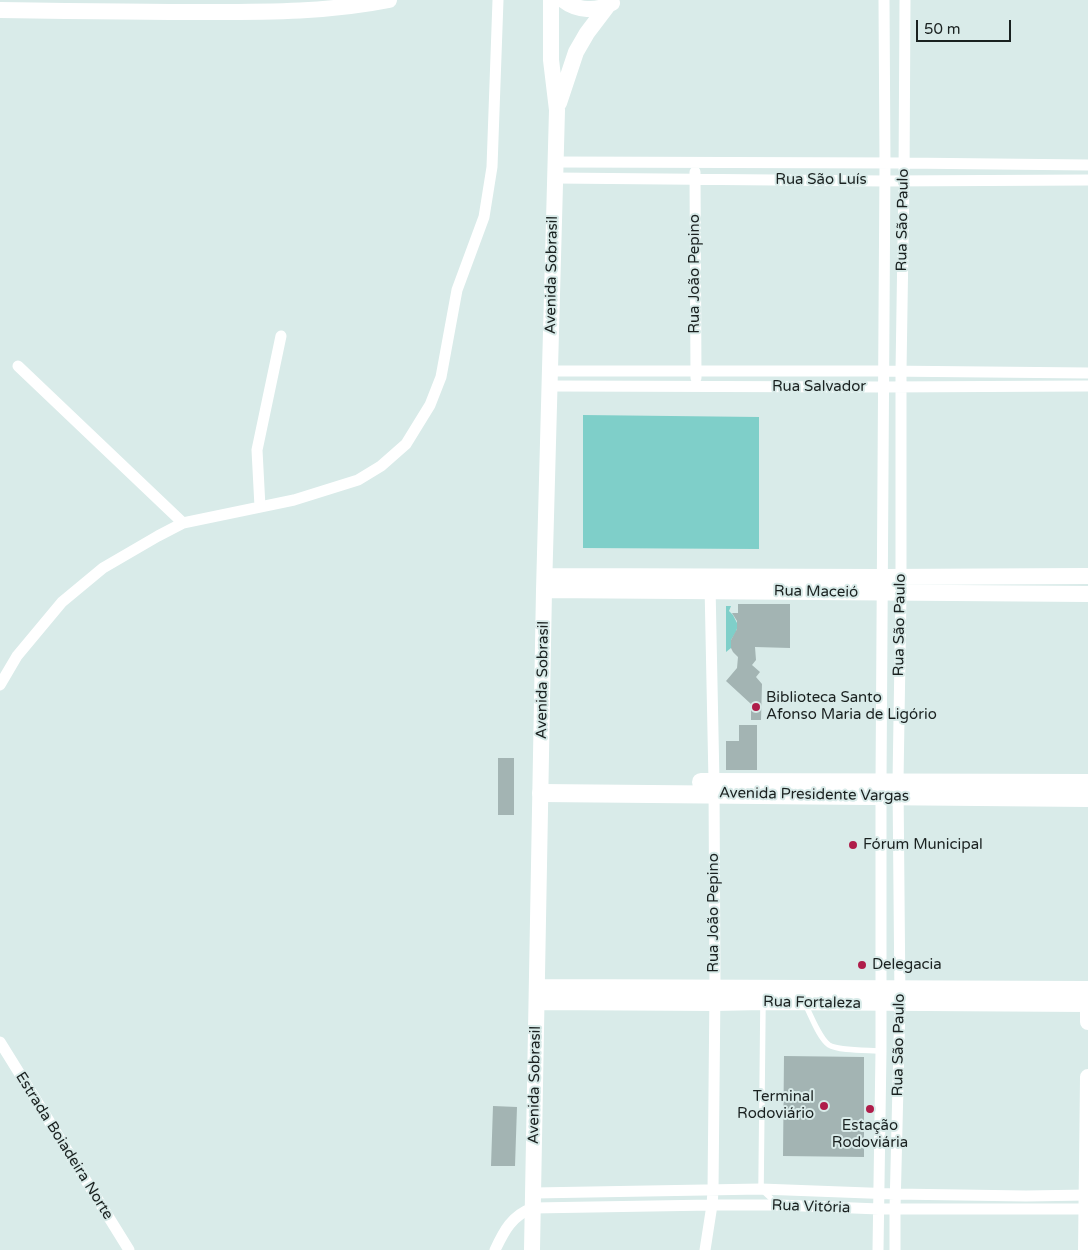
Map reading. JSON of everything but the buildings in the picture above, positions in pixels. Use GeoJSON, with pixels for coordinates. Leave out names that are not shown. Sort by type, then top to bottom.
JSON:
{"type":"FeatureCollection","features":[{"type":"Feature","properties":{"kind":"main road"},"geometry":{"type":"LineString","coordinates":[[0,10],[273,12],[330,8],[389,0]]}},
{"type":"Feature","properties":{"kind":"main road","name":"Avenida Sobrasil"},"geometry":{"type":"LineString","coordinates":[[532,1250],[544,583],[557,110],[551,60],[551,0]]}},
{"type":"Feature","properties":{"kind":"main road"},"geometry":{"type":"LineString","coordinates":[[563,0],[576,7],[588,9],[599,8],[612,2]]}},
{"type":"Feature","properties":{"kind":"main road","name":"Avenida Sobrasil"},"geometry":{"type":"LineString","coordinates":[[557,110],[576,52],[587,33],[612,2]]}},
{"type":"Feature","properties":{"kind":"main road"},"geometry":{"type":"LineString","coordinates":[[1026,576],[1026,594]]}},
{"type":"Feature","properties":{"kind":"main road","name":"Rua Maceió"},"geometry":{"type":"LineString","coordinates":[[544,583],[883,585],[901,577],[1088,576]]}},
{"type":"Feature","properties":{"kind":"main road"},"geometry":{"type":"LineString","coordinates":[[966,577],[967,594]]}},
{"type":"Feature","properties":{"kind":"main road","name":"Rua Maceió"},"geometry":{"type":"LineString","coordinates":[[883,585],[901,594],[1088,594]]}},
{"type":"Feature","properties":{"kind":"main road","name":"Avenida Presidente Vargas"},"geometry":{"type":"LineString","coordinates":[[890,789],[1088,782]]}},
{"type":"Feature","properties":{"kind":"main road","name":"Avenida Presidente Vargas"},"geometry":{"type":"LineString","coordinates":[[541,787],[890,789],[1088,798]]}},
{"type":"Feature","properties":{"kind":"main road"},"geometry":{"type":"LineString","coordinates":[[1088,989],[1088,1022]]}},
{"type":"Feature","properties":{"kind":"main road","name":"Rua Fortaleza"},"geometry":{"type":"LineString","coordinates":[[537,994],[1023,996],[1088,989]]}},
{"type":"Feature","properties":{"kind":"main road","name":"Rua Fortaleza"},"geometry":{"type":"LineString","coordinates":[[763,995],[805,1003],[834,996]]}},
{"type":"Feature","properties":{"kind":"main road","name":"Rua Fortaleza"},"geometry":{"type":"LineString","coordinates":[[1023,996],[1088,1004]]}},
{"type":"Feature","properties":{"kind":"main road"},"geometry":{"type":"LineString","coordinates":[[1086,1250],[1088,1077]]}},
{"type":"Feature","properties":{"kind":"street"},"geometry":{"type":"LineString","coordinates":[[0,685],[17,656],[62,602],[103,568],[184,523],[294,500],[358,480],[381,466],[406,444],[430,405],[442,377],[457,290],[484,217],[492,167],[498,0]]}},
{"type":"Feature","properties":{"kind":"street","name":"Rua São Paulo"},"geometry":{"type":"LineString","coordinates":[[884,0],[885,224],[882,716],[899,860],[900,996],[895,1250]]}},
{"type":"Feature","properties":{"kind":"street","name":"Rua São Paulo"},"geometry":{"type":"LineString","coordinates":[[878,1250],[881,860],[899,716],[905,0]]}},
{"type":"Feature","properties":{"kind":"street","name":"Rua São Luís"},"geometry":{"type":"LineString","coordinates":[[555,170],[695,162],[1088,165]]}},
{"type":"Feature","properties":{"kind":"street","name":"Rua João Pepino"},"geometry":{"type":"LineString","coordinates":[[695,162],[696,387]]}},
{"type":"Feature","properties":{"kind":"street"},"geometry":{"type":"LineString","coordinates":[[815,163],[816,180]]}},
{"type":"Feature","properties":{"kind":"street"},"geometry":{"type":"LineString","coordinates":[[1021,164],[1022,180]]}},
{"type":"Feature","properties":{"kind":"street","name":"Rua São Luís"},"geometry":{"type":"LineString","coordinates":[[555,170],[695,179],[885,181],[1088,180]]}},
{"type":"Feature","properties":{"kind":"street"},"geometry":{"type":"LineString","coordinates":[[885,224],[903,224]]}},
{"type":"Feature","properties":{"kind":"street"},"geometry":{"type":"LineString","coordinates":[[884,297],[902,296]]}},
{"type":"Feature","properties":{"kind":"street"},"geometry":{"type":"LineString","coordinates":[[260,507],[258,450],[281,336]]}},
{"type":"Feature","properties":{"kind":"street"},"geometry":{"type":"LineString","coordinates":[[18,366],[184,523]]}},
{"type":"Feature","properties":{"kind":"street","name":"Rua Salvador"},"geometry":{"type":"LineString","coordinates":[[550,379],[695,371],[1088,373]]}},
{"type":"Feature","properties":{"kind":"street"},"geometry":{"type":"LineString","coordinates":[[825,371],[826,387]]}},
{"type":"Feature","properties":{"kind":"street"},"geometry":{"type":"LineString","coordinates":[[967,372],[968,387]]}},
{"type":"Feature","properties":{"kind":"street","name":"Rua Salvador"},"geometry":{"type":"LineString","coordinates":[[550,379],[696,387],[1088,386]]}},
{"type":"Feature","properties":{"kind":"street"},"geometry":{"type":"LineString","coordinates":[[884,446],[901,446]]}},
{"type":"Feature","properties":{"kind":"street"},"geometry":{"type":"LineString","coordinates":[[883,524],[901,523]]}},
{"type":"Feature","properties":{"kind":"street","name":"Rua João Pepino"},"geometry":{"type":"LineString","coordinates":[[705,1250],[713,1191],[715,996],[714,788],[710,583]]}},
{"type":"Feature","properties":{"kind":"street"},"geometry":{"type":"LineString","coordinates":[[883,654],[900,653]]}},
{"type":"Feature","properties":{"kind":"street"},"geometry":{"type":"LineString","coordinates":[[882,716],[899,716]]}},
{"type":"Feature","properties":{"kind":"street"},"geometry":{"type":"LineString","coordinates":[[881,860],[899,860]]}},
{"type":"Feature","properties":{"kind":"street"},"geometry":{"type":"LineString","coordinates":[[881,915],[899,914]]}},
{"type":"Feature","properties":{"kind":"street","name":"Estrada Boiadeira Norte"},"geometry":{"type":"LineString","coordinates":[[0,1042],[129,1250]]}},
{"type":"Feature","properties":{"kind":"street","name":"Rua Vitória"},"geometry":{"type":"LineString","coordinates":[[533,1201],[611,1192],[761,1189],[879,1194],[1026,1196],[1087,1202]]}},
{"type":"Feature","properties":{"kind":"street"},"geometry":{"type":"LineString","coordinates":[[611,1192],[612,1207]]}},
{"type":"Feature","properties":{"kind":"street"},"geometry":{"type":"LineString","coordinates":[[832,1192],[832,1208]]}},
{"type":"Feature","properties":{"kind":"street"},"geometry":{"type":"LineString","coordinates":[[950,1195],[950,1209]]}},
{"type":"Feature","properties":{"kind":"street"},"geometry":{"type":"LineString","coordinates":[[1026,1196],[1026,1209]]}},
{"type":"Feature","properties":{"kind":"street"},"geometry":{"type":"LineString","coordinates":[[495,1250],[504,1232],[533,1201]]}},
{"type":"Feature","properties":{"kind":"street","name":"Rua Vitória"},"geometry":{"type":"LineString","coordinates":[[533,1201],[612,1207],[778,1205],[879,1209],[1026,1209],[1087,1202]]}},
{"type":"Feature","properties":{"kind":"street"},"geometry":{"type":"LineString","coordinates":[[883,1250],[894,1229]]}},
{"type":"Feature","properties":{"kind":"lane"},"geometry":{"type":"LineString","coordinates":[[763,995],[761,1189],[778,1205]]}},
{"type":"Feature","properties":{"kind":"lane"},"geometry":{"type":"LineString","coordinates":[[805,1003],[822,1037],[829,1045],[837,1048],[881,1051]]}},
{"type":"Feature","properties":{"kind":"shaded area"},"geometry":{"type":"Polygon","coordinates":[[[583,415],[759,417],[759,549],[583,548],[583,415]]]}},
{"type":"Feature","properties":{"kind":"shaded area"},"geometry":{"type":"Polygon","coordinates":[[[726,606],[731,606],[729,611],[738,625],[731,640],[731,648],[726,652],[726,606]]]}},
{"type":"Feature","properties":{"kind":"place","name":"Biblioteca Santo Afonso Maria de Ligório"},"geometry":{"type":"Point","coordinates":[756,707]}},
{"type":"Feature","properties":{"kind":"place","name":"Fórum Municipal"},"geometry":{"type":"Point","coordinates":[853,845]}},
{"type":"Feature","properties":{"kind":"place","name":"Delegacia"},"geometry":{"type":"Point","coordinates":[862,965]}},
{"type":"Feature","properties":{"kind":"place","name":"Terminal Rodoviário"},"geometry":{"type":"Point","coordinates":[824,1106]}},
{"type":"Feature","properties":{"kind":"place","name":"Estação Rodoviária"},"geometry":{"type":"Point","coordinates":[870,1109]}}]}
